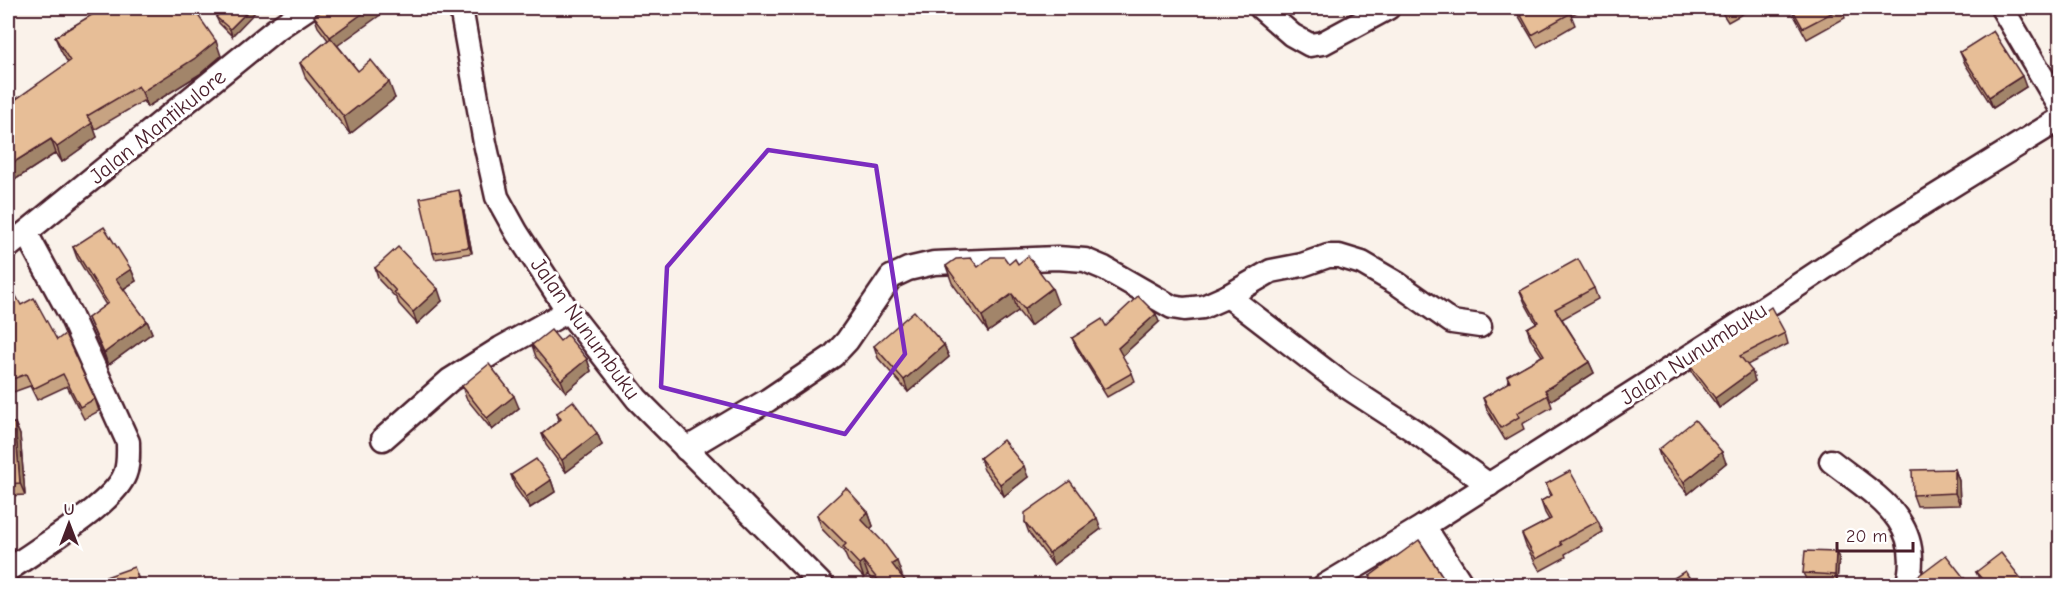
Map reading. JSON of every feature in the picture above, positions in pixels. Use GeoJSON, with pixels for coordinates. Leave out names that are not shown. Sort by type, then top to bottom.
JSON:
{"type":"FeatureCollection","features":[{"type":"Feature","properties":{"kind":"street","name":"Jalan Mantikulore"},"geometry":{"type":"LineString","coordinates":[[8,247],[275,30],[308,8]]}},
{"type":"Feature","properties":{"kind":"street","name":"Jalan Nunumbuku"},"geometry":{"type":"LineString","coordinates":[[462,8],[485,143],[497,196],[518,233],[568,311],[637,399],[823,585]]}},
{"type":"Feature","properties":{"kind":"street"},"geometry":{"type":"LineString","coordinates":[[1261,8],[1292,36],[1310,45],[1323,43],[1388,8]]}},
{"type":"Feature","properties":{"kind":"street"},"geometry":{"type":"LineString","coordinates":[[2002,8],[2061,107]]}},
{"type":"Feature","properties":{"kind":"street","name":"Jalan Nunumbuku"},"geometry":{"type":"LineString","coordinates":[[1324,585],[1489,485],[1720,337],[1895,221],[2061,119]]}},
{"type":"Feature","properties":{"kind":"street"},"geometry":{"type":"LineString","coordinates":[[8,570],[86,515],[110,495],[120,485],[128,464],[128,442],[70,314],[26,233]]}},
{"type":"Feature","properties":{"kind":"street"},"geometry":{"type":"LineString","coordinates":[[686,449],[768,400],[833,356],[847,341],[891,277],[908,269],[934,263],[1057,258],[1084,261],[1104,268],[1172,307],[1194,309],[1228,296],[1271,271],[1302,265],[1328,256],[1339,256],[1362,263],[1398,284],[1452,322],[1480,326]]}},
{"type":"Feature","properties":{"kind":"street"},"geometry":{"type":"LineString","coordinates":[[1228,296],[1344,385],[1413,430],[1489,485]]}},
{"type":"Feature","properties":{"kind":"street"},"geometry":{"type":"LineString","coordinates":[[383,439],[450,380],[501,348],[568,311]]}},
{"type":"Feature","properties":{"kind":"street"},"geometry":{"type":"LineString","coordinates":[[1831,461],[1890,508],[1902,523],[1910,541],[1911,554],[1907,585]]}},
{"type":"Feature","properties":{"kind":"street"},"geometry":{"type":"LineString","coordinates":[[1424,526],[1463,585]]}},
{"type":"Feature","properties":{"kind":"highlighted area"},"geometry":{"type":"Polygon","coordinates":[[[768,150],[876,166],[905,354],[845,434],[661,387],[667,267],[768,150]]]}},
{"type":"Feature","properties":{"kind":"building"},"geometry":{"type":"Polygon","coordinates":[[[98,8],[193,8],[216,41],[194,59],[142,92],[138,86],[87,116],[92,123],[57,147],[51,139],[11,164],[8,162],[8,89],[15,100],[70,61],[55,37],[100,10],[98,8]]]}},
{"type":"Feature","properties":{"kind":"building"},"geometry":{"type":"Polygon","coordinates":[[[225,8],[251,8],[230,29],[216,17],[225,8]]]}},
{"type":"Feature","properties":{"kind":"building"},"geometry":{"type":"Polygon","coordinates":[[[326,8],[370,8],[330,37],[314,16],[326,8]]]}},
{"type":"Feature","properties":{"kind":"building"},"geometry":{"type":"Polygon","coordinates":[[[1517,8],[1567,8],[1571,13],[1532,35],[1517,8]]]}},
{"type":"Feature","properties":{"kind":"building"},"geometry":{"type":"Polygon","coordinates":[[[1792,8],[1841,8],[1803,28],[1792,8]]]}},
{"type":"Feature","properties":{"kind":"building"},"geometry":{"type":"Polygon","coordinates":[[[1993,31],[2022,76],[1989,97],[1960,52],[1993,31]]]}},
{"type":"Feature","properties":{"kind":"building"},"geometry":{"type":"Polygon","coordinates":[[[331,38],[358,71],[371,60],[389,82],[344,117],[300,63],[331,38]]]}},
{"type":"Feature","properties":{"kind":"building"},"geometry":{"type":"Polygon","coordinates":[[[459,190],[469,247],[433,253],[420,198],[459,190]]]}},
{"type":"Feature","properties":{"kind":"building"},"geometry":{"type":"Polygon","coordinates":[[[104,227],[131,269],[116,279],[147,321],[104,353],[88,318],[108,303],[73,247],[104,227]]]}},
{"type":"Feature","properties":{"kind":"building"},"geometry":{"type":"Polygon","coordinates":[[[398,247],[438,289],[413,312],[375,268],[398,247]]]}},
{"type":"Feature","properties":{"kind":"building"},"geometry":{"type":"Polygon","coordinates":[[[1028,256],[1052,288],[1024,309],[1012,294],[982,316],[946,266],[956,259],[971,258],[978,267],[991,257],[1004,257],[1009,264],[1015,259],[1018,264],[1028,256]]]}},
{"type":"Feature","properties":{"kind":"building"},"geometry":{"type":"Polygon","coordinates":[[[1578,259],[1594,288],[1555,309],[1589,362],[1545,390],[1548,395],[1517,413],[1519,417],[1501,428],[1483,398],[1510,382],[1507,376],[1544,355],[1527,328],[1538,322],[1520,291],[1578,259]]]}},
{"type":"Feature","properties":{"kind":"building"},"geometry":{"type":"Polygon","coordinates":[[[16,296],[21,305],[34,298],[57,340],[65,334],[95,399],[80,407],[63,374],[33,389],[26,374],[8,381],[8,300],[16,296]]]}},
{"type":"Feature","properties":{"kind":"building"},"geometry":{"type":"Polygon","coordinates":[[[1138,296],[1156,314],[1118,348],[1132,373],[1104,389],[1072,338],[1102,319],[1106,326],[1138,296]]]}},
{"type":"Feature","properties":{"kind":"building"},"geometry":{"type":"Polygon","coordinates":[[[1771,307],[1785,333],[1740,356],[1752,371],[1715,398],[1689,364],[1771,307]]]}},
{"type":"Feature","properties":{"kind":"building"},"geometry":{"type":"Polygon","coordinates":[[[914,311],[944,345],[904,380],[874,346],[914,311]]]}},
{"type":"Feature","properties":{"kind":"building"},"geometry":{"type":"Polygon","coordinates":[[[551,330],[560,341],[567,335],[587,359],[561,380],[532,345],[551,330]]]}},
{"type":"Feature","properties":{"kind":"building"},"geometry":{"type":"Polygon","coordinates":[[[489,364],[514,396],[487,418],[462,386],[489,364]]]}},
{"type":"Feature","properties":{"kind":"building"},"geometry":{"type":"Polygon","coordinates":[[[573,401],[597,433],[562,460],[542,434],[561,419],[557,413],[573,401]]]}},
{"type":"Feature","properties":{"kind":"building"},"geometry":{"type":"Polygon","coordinates":[[[1695,420],[1722,452],[1684,482],[1658,450],[1695,420]]]}},
{"type":"Feature","properties":{"kind":"building"},"geometry":{"type":"Polygon","coordinates":[[[15,423],[20,483],[8,484],[8,424],[15,423]]]}},
{"type":"Feature","properties":{"kind":"building"},"geometry":{"type":"Polygon","coordinates":[[[1003,440],[1024,466],[1000,484],[980,458],[1003,440]]]}},
{"type":"Feature","properties":{"kind":"building"},"geometry":{"type":"Polygon","coordinates":[[[536,459],[551,480],[526,497],[511,475],[536,459]]]}},
{"type":"Feature","properties":{"kind":"building"},"geometry":{"type":"Polygon","coordinates":[[[1955,469],[1955,493],[1913,495],[1912,470],[1955,469]]]}},
{"type":"Feature","properties":{"kind":"building"},"geometry":{"type":"Polygon","coordinates":[[[1570,471],[1598,521],[1560,542],[1562,545],[1536,559],[1522,534],[1551,519],[1541,501],[1552,495],[1546,484],[1570,471]]]}},
{"type":"Feature","properties":{"kind":"building"},"geometry":{"type":"Polygon","coordinates":[[[1070,481],[1097,518],[1049,553],[1025,522],[1025,513],[1070,481]]]}},
{"type":"Feature","properties":{"kind":"building"},"geometry":{"type":"Polygon","coordinates":[[[846,488],[868,512],[861,519],[897,561],[892,564],[908,585],[882,585],[863,561],[859,564],[843,547],[846,544],[817,515],[846,488]]]}},
{"type":"Feature","properties":{"kind":"building"},"geometry":{"type":"Polygon","coordinates":[[[1419,540],[1448,585],[1374,585],[1376,584],[1370,576],[1419,540]]]}},
{"type":"Feature","properties":{"kind":"building"},"geometry":{"type":"Polygon","coordinates":[[[1805,551],[1836,552],[1835,575],[1803,573],[1805,551]]]}},
{"type":"Feature","properties":{"kind":"building"},"geometry":{"type":"Polygon","coordinates":[[[2001,553],[2023,581],[2017,585],[1987,585],[1976,572],[2001,553]]]}},
{"type":"Feature","properties":{"kind":"building"},"geometry":{"type":"Polygon","coordinates":[[[1946,555],[1965,579],[1957,585],[1926,585],[1918,576],[1946,555]]]}},
{"type":"Feature","properties":{"kind":"building"},"geometry":{"type":"Polygon","coordinates":[[[134,567],[141,585],[94,585],[92,582],[134,567]]]}},
{"type":"Feature","properties":{"kind":"building"},"geometry":{"type":"Polygon","coordinates":[[[1685,571],[1694,585],[1663,585],[1685,571]]]}}]}
